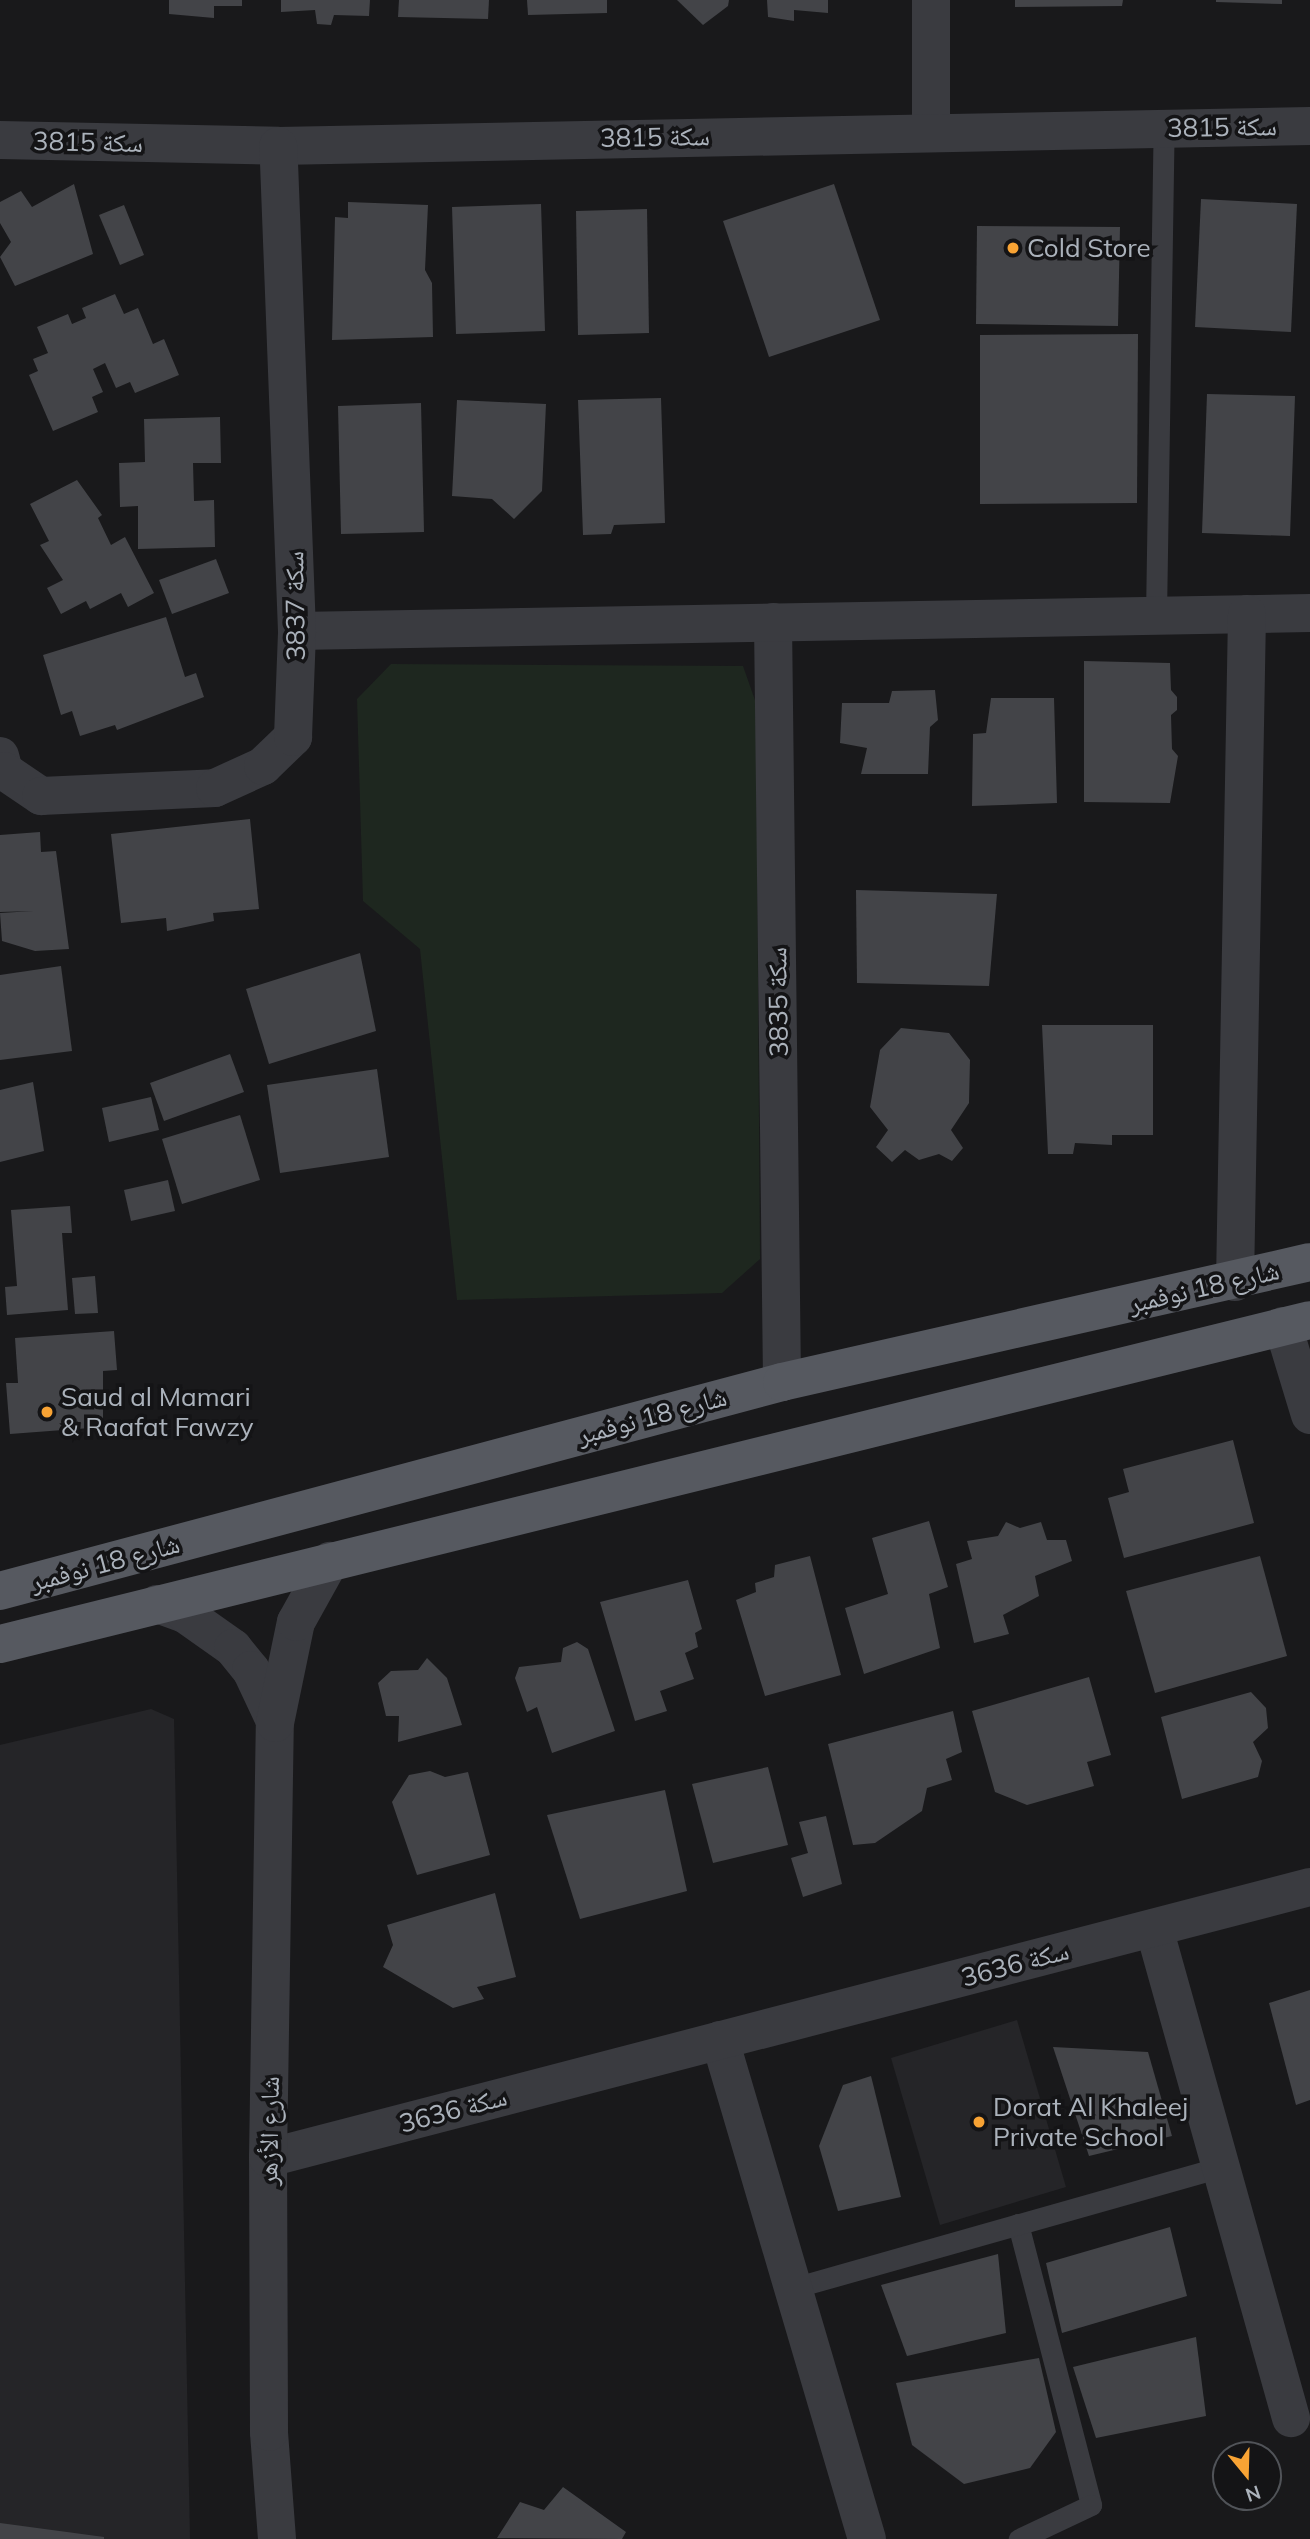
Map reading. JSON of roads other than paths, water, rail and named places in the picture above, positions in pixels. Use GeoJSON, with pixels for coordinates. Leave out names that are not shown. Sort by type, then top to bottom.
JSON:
{"type":"FeatureCollection","features":[{"type":"Feature","properties":{"kind":"main road","name":"شارع 18 نوفمبر"},"geometry":{"type":"LineString","coordinates":[[0,1591],[782,1382],[1235,1282],[1310,1262]]}},
{"type":"Feature","properties":{"kind":"main road","name":"شارع 18 نوفمبر"},"geometry":{"type":"LineString","coordinates":[[0,1644],[1296,1323]]}},
{"type":"Feature","properties":{"kind":"street"},"geometry":{"type":"LineString","coordinates":[[931,0],[931,131]]}},
{"type":"Feature","properties":{"kind":"street","name":"سكة 3815"},"geometry":{"type":"LineString","coordinates":[[0,140],[278,146],[931,131],[1310,126]]}},
{"type":"Feature","properties":{"kind":"street","name":"سكة 3837"},"geometry":{"type":"LineString","coordinates":[[0,756],[4,771],[41,796],[215,788],[263,766],[293,737],[297,631],[278,146]]}},
{"type":"Feature","properties":{"kind":"street"},"geometry":{"type":"LineString","coordinates":[[297,631],[1310,613]]}},
{"type":"Feature","properties":{"kind":"street"},"geometry":{"type":"LineString","coordinates":[[1235,1282],[1247,614]]}},
{"type":"Feature","properties":{"kind":"street","name":"سكة 3835"},"geometry":{"type":"LineString","coordinates":[[773,622],[782,1382]]}},
{"type":"Feature","properties":{"kind":"street"},"geometry":{"type":"LineString","coordinates":[[1296,1323],[1310,1415]]}},
{"type":"Feature","properties":{"kind":"street","name":"شارع الأزهر"},"geometry":{"type":"LineString","coordinates":[[277,2539],[269,2432],[268,2158],[275,1723],[296,1622],[330,1561]]}},
{"type":"Feature","properties":{"kind":"street","name":"شارع الأزهر"},"geometry":{"type":"LineString","coordinates":[[157,1604],[185,1614],[233,1648],[266,1696],[275,1723]]}},
{"type":"Feature","properties":{"kind":"street","name":"سكة 3636"},"geometry":{"type":"LineString","coordinates":[[268,2158],[1310,1887]]}},
{"type":"Feature","properties":{"kind":"street"},"geometry":{"type":"LineString","coordinates":[[1154,1928],[1290,2418]]}},
{"type":"Feature","properties":{"kind":"street"},"geometry":{"type":"LineString","coordinates":[[720,2040],[867,2539]]}},
{"type":"Feature","properties":{"kind":"lane"},"geometry":{"type":"LineString","coordinates":[[1156,616],[1164,128]]}},
{"type":"Feature","properties":{"kind":"lane"},"geometry":{"type":"LineString","coordinates":[[793,2288],[1221,2167]]}},
{"type":"Feature","properties":{"kind":"lane"},"geometry":{"type":"LineString","coordinates":[[1018,2224],[1091,2505],[1019,2539]]}},
{"type":"Feature","properties":{"kind":"place","name":"Cold Store"},"geometry":{"type":"Point","coordinates":[1013,248]}},
{"type":"Feature","properties":{"kind":"place","name":"Saud al Mamari & Raafat Fawzy"},"geometry":{"type":"Point","coordinates":[47,1412]}},
{"type":"Feature","properties":{"kind":"place","name":"Dorat Al Khaleej Private School"},"geometry":{"type":"Point","coordinates":[979,2122]}}]}
